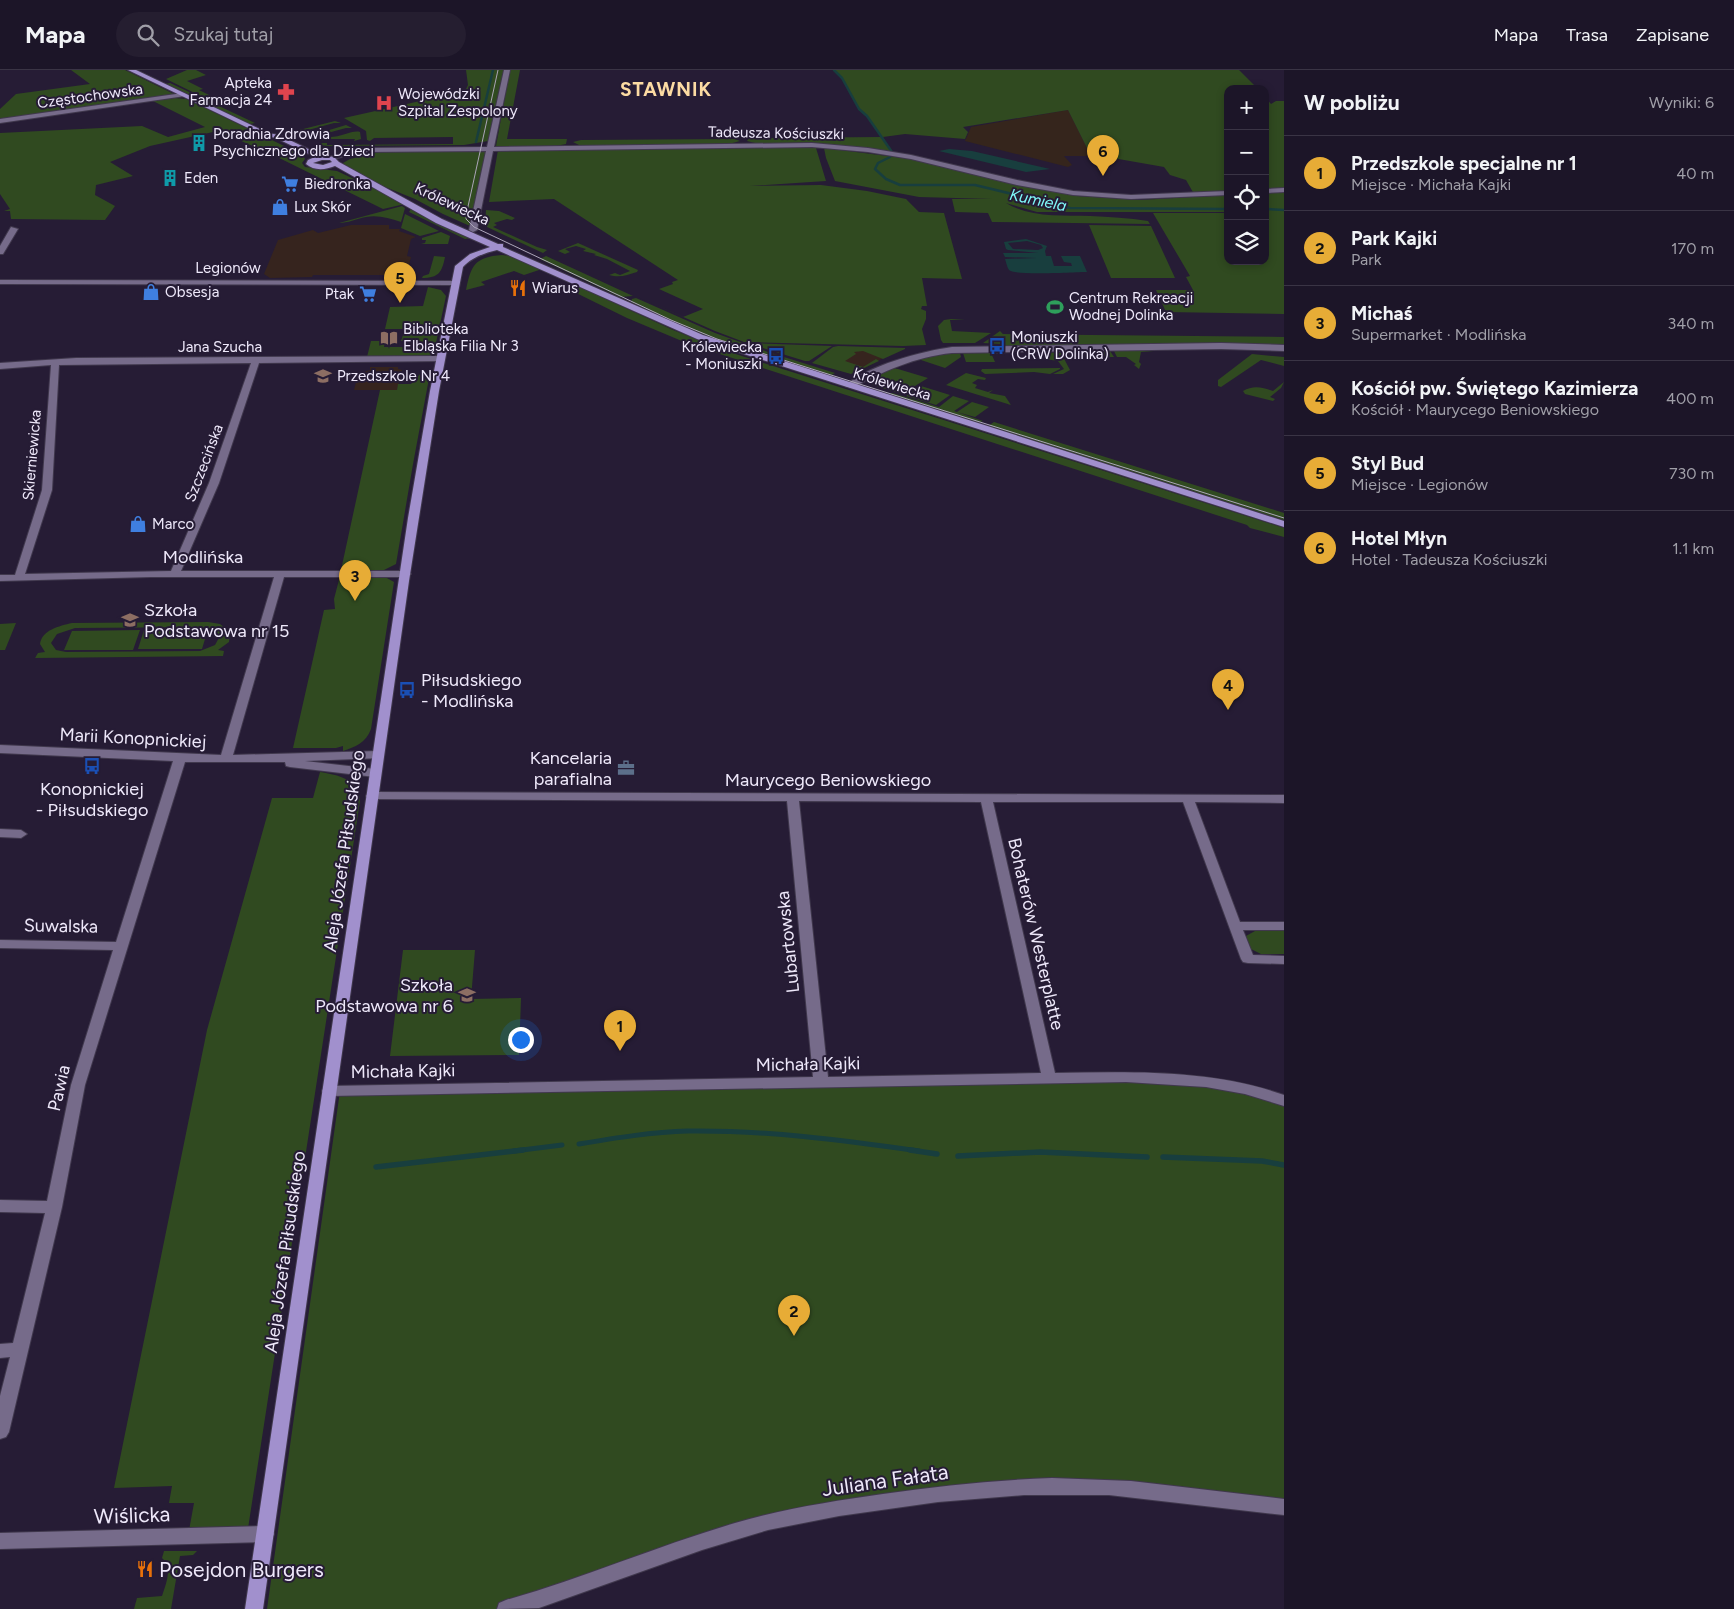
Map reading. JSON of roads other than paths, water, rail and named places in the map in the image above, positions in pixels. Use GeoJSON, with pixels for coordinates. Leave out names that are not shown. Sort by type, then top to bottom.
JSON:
{"type":"FeatureCollection","features":[{"type":"Feature","properties":{"kind":"main road"},"geometry":{"type":"LineString","coordinates":[[131,70],[267,134],[313,159],[325,158]]}},
{"type":"Feature","properties":{"kind":"main road"},"geometry":{"type":"LineString","coordinates":[[267,134],[277,136],[325,158]]}},
{"type":"Feature","properties":{"kind":"main road","name":"Królewiecka"},"geometry":{"type":"LineString","coordinates":[[325,158],[336,162],[356,175],[390,192],[473,230],[500,246],[700,337],[1284,524]]}},
{"type":"Feature","properties":{"kind":"main road","name":"Królewiecka"},"geometry":{"type":"LineString","coordinates":[[313,159],[309,162],[310,165],[327,166],[356,175]]}},
{"type":"Feature","properties":{"kind":"main road"},"geometry":{"type":"LineString","coordinates":[[327,166],[336,162]]}},
{"type":"Feature","properties":{"kind":"main road","name":"Królewiecka"},"geometry":{"type":"LineString","coordinates":[[390,192],[439,221],[478,239],[500,246]]}},
{"type":"Feature","properties":{"kind":"main road","name":"Aleja Józefa Piłsudskiego"},"geometry":{"type":"LineString","coordinates":[[254,1609],[421,467],[459,266],[463,260],[500,246]]}},
{"type":"Feature","properties":{"kind":"street"},"geometry":{"type":"LineString","coordinates":[[473,230],[507,70]]}},
{"type":"Feature","properties":{"kind":"street","name":"Częstochowska"},"geometry":{"type":"LineString","coordinates":[[0,121],[183,95]]}},
{"type":"Feature","properties":{"kind":"street","name":"Tadeusza Kościuszki"},"geometry":{"type":"LineString","coordinates":[[325,158],[357,151],[379,150],[799,144],[904,156],[1034,186],[1085,194],[1142,198],[1224,193]]}},
{"type":"Feature","properties":{"kind":"street","name":"Tadeusza Kościuszki"},"geometry":{"type":"LineString","coordinates":[[336,162],[379,150]]}},
{"type":"Feature","properties":{"kind":"street"},"geometry":{"type":"LineString","coordinates":[[1269,191],[1284,190]]}},
{"type":"Feature","properties":{"kind":"street"},"geometry":{"type":"LineString","coordinates":[[0,252],[14,229]]}},
{"type":"Feature","properties":{"kind":"street","name":"Legionów"},"geometry":{"type":"LineString","coordinates":[[0,282],[455,283]]}},
{"type":"Feature","properties":{"kind":"street"},"geometry":{"type":"LineString","coordinates":[[849,386],[898,361],[923,354],[952,350],[1206,346],[1284,348]]}},
{"type":"Feature","properties":{"kind":"street","name":"Jana Szucha"},"geometry":{"type":"LineString","coordinates":[[0,366],[54,362],[441,359]]}},
{"type":"Feature","properties":{"kind":"street","name":"Szczecińska"},"geometry":{"type":"LineString","coordinates":[[175,574],[214,483],[256,360]]}},
{"type":"Feature","properties":{"kind":"street","name":"Skierniewicka"},"geometry":{"type":"LineString","coordinates":[[19,577],[47,490],[54,362]]}},
{"type":"Feature","properties":{"kind":"street"},"geometry":{"type":"LineString","coordinates":[[226,759],[280,573]]}},
{"type":"Feature","properties":{"kind":"street","name":"Modlińska"},"geometry":{"type":"LineString","coordinates":[[0,578],[175,574],[406,574]]}},
{"type":"Feature","properties":{"kind":"street","name":"Marii Konopnickiej"},"geometry":{"type":"LineString","coordinates":[[0,749],[180,759],[265,759],[378,755]]}},
{"type":"Feature","properties":{"kind":"street","name":"Pawia"},"geometry":{"type":"LineString","coordinates":[[0,1432],[54,1207],[78,1085],[180,759]]}},
{"type":"Feature","properties":{"kind":"street","name":"Marii Konopnickiej"},"geometry":{"type":"LineString","coordinates":[[265,759],[375,773]]}},
{"type":"Feature","properties":{"kind":"street","name":"Maurycego Beniowskiego"},"geometry":{"type":"LineString","coordinates":[[372,796],[1284,799]]}},
{"type":"Feature","properties":{"kind":"street","name":"Lubartowska"},"geometry":{"type":"LineString","coordinates":[[793,798],[821,1083]]}},
{"type":"Feature","properties":{"kind":"street","name":"Bohaterów Westerplatte"},"geometry":{"type":"LineString","coordinates":[[986,798],[1050,1078]]}},
{"type":"Feature","properties":{"kind":"street"},"geometry":{"type":"LineString","coordinates":[[1188,799],[1248,959],[1284,960]]}},
{"type":"Feature","properties":{"kind":"street"},"geometry":{"type":"LineString","coordinates":[[0,833],[21,834]]}},
{"type":"Feature","properties":{"kind":"street"},"geometry":{"type":"LineString","coordinates":[[1235,926],[1284,926]]}},
{"type":"Feature","properties":{"kind":"street","name":"Suwalska"},"geometry":{"type":"LineString","coordinates":[[0,944],[121,946]]}},
{"type":"Feature","properties":{"kind":"street","name":"Michała Kajki"},"geometry":{"type":"LineString","coordinates":[[329,1091],[1050,1078],[1196,1079],[1238,1086],[1284,1101]]}},
{"type":"Feature","properties":{"kind":"street"},"geometry":{"type":"LineString","coordinates":[[0,1206],[54,1207]]}},
{"type":"Feature","properties":{"kind":"street"},"geometry":{"type":"LineString","coordinates":[[0,1351],[20,1350]]}},
{"type":"Feature","properties":{"kind":"street","name":"Juliana Fałata"},"geometry":{"type":"LineString","coordinates":[[506,1609],[577,1588],[708,1539],[760,1524],[834,1509],[903,1499],[1048,1485],[1110,1487],[1284,1507]]}},
{"type":"Feature","properties":{"kind":"street","name":"Wiślicka"},"geometry":{"type":"LineString","coordinates":[[0,1542],[265,1534]]}},
{"type":"Feature","properties":{"kind":"waterway"},"geometry":{"type":"LineString","coordinates":[[476,142],[493,70]]}},
{"type":"Feature","properties":{"kind":"waterway","name":"Kumiela"},"geometry":{"type":"LineString","coordinates":[[834,70],[842,78],[859,109],[867,116],[892,152]]}},
{"type":"Feature","properties":{"kind":"waterway","name":"Kumiela"},"geometry":{"type":"LineString","coordinates":[[890,157],[878,163],[875,169],[886,179],[900,185],[975,185],[1070,208],[1224,209]]}},
{"type":"Feature","properties":{"kind":"waterway","name":"Kumiela"},"geometry":{"type":"LineString","coordinates":[[1269,209],[1284,210]]}},
{"type":"Feature","properties":{"kind":"waterway"},"geometry":{"type":"LineString","coordinates":[[579,1144],[661,1133],[717,1131],[804,1136],[919,1151]]}},
{"type":"Feature","properties":{"kind":"waterway"},"geometry":{"type":"LineString","coordinates":[[514,1151],[562,1145]]}},
{"type":"Feature","properties":{"kind":"waterway"},"geometry":{"type":"LineString","coordinates":[[376,1167],[523,1150]]}},
{"type":"Feature","properties":{"kind":"waterway"},"geometry":{"type":"LineString","coordinates":[[910,1150],[937,1154]]}},
{"type":"Feature","properties":{"kind":"waterway"},"geometry":{"type":"LineString","coordinates":[[958,1156],[1040,1152],[1147,1157]]}},
{"type":"Feature","properties":{"kind":"waterway"},"geometry":{"type":"LineString","coordinates":[[1163,1157],[1262,1161],[1284,1165]]}},
{"type":"Feature","properties":{"kind":"tram line"},"geometry":{"type":"LineString","coordinates":[[498,70],[467,211],[466,219],[474,227],[671,320],[717,339],[1284,518]]}},
{"type":"Feature","properties":{"kind":"place","name":"Apteka Farmacja 24"},"geometry":{"type":"Point","coordinates":[286,92]}},
{"type":"Feature","properties":{"kind":"place","name":"Wojewódzki Szpital Zespolony"},"geometry":{"type":"Point","coordinates":[384,103]}},
{"type":"Feature","properties":{"kind":"place","name":"Poradnia Zdrowia Psychicznego dla Dzieci"},"geometry":{"type":"Point","coordinates":[199,143]}},
{"type":"Feature","properties":{"kind":"place","name":"Hotel Młyn"},"geometry":{"type":"Point","coordinates":[1103,176]}},
{"type":"Feature","properties":{"kind":"place","name":"Eden"},"geometry":{"type":"Point","coordinates":[170,178]}},
{"type":"Feature","properties":{"kind":"place","name":"Biedronka"},"geometry":{"type":"Point","coordinates":[290,184]}},
{"type":"Feature","properties":{"kind":"place","name":"Lux Skór"},"geometry":{"type":"Point","coordinates":[280,207]}},
{"type":"Feature","properties":{"kind":"place","name":"Wiarus"},"geometry":{"type":"Point","coordinates":[518,288]}},
{"type":"Feature","properties":{"kind":"place","name":"Obsesja"},"geometry":{"type":"Point","coordinates":[151,292]}},
{"type":"Feature","properties":{"kind":"place","name":"Ptak"},"geometry":{"type":"Point","coordinates":[368,294]}},
{"type":"Feature","properties":{"kind":"place","name":"Styl Bud"},"geometry":{"type":"Point","coordinates":[400,303]}},
{"type":"Feature","properties":{"kind":"place","name":"Centrum Rekreacji Wodnej Dolinka"},"geometry":{"type":"Point","coordinates":[1055,307]}},
{"type":"Feature","properties":{"kind":"place","name":"Biblioteka Elbląska Filia Nr 3"},"geometry":{"type":"Point","coordinates":[389,338]}},
{"type":"Feature","properties":{"kind":"place","name":"Moniuszki (CRW Dolinka)"},"geometry":{"type":"Point","coordinates":[997,346]}},
{"type":"Feature","properties":{"kind":"place","name":"Królewiecka - Moniuszki"},"geometry":{"type":"Point","coordinates":[776,356]}},
{"type":"Feature","properties":{"kind":"place","name":"Przedszkole Nr 4"},"geometry":{"type":"Point","coordinates":[323,376]}},
{"type":"Feature","properties":{"kind":"place","name":"Marco"},"geometry":{"type":"Point","coordinates":[138,524]}},
{"type":"Feature","properties":{"kind":"place","name":"Michaś"},"geometry":{"type":"Point","coordinates":[355,601]}},
{"type":"Feature","properties":{"kind":"place","name":"Szkoła Podstawowa nr 15"},"geometry":{"type":"Point","coordinates":[130,620]}},
{"type":"Feature","properties":{"kind":"place","name":"Piłsudskiego - Modlińska"},"geometry":{"type":"Point","coordinates":[407,690]}},
{"type":"Feature","properties":{"kind":"place","name":"Kościół pw. Świętego Kazimierza"},"geometry":{"type":"Point","coordinates":[1228,710]}},
{"type":"Feature","properties":{"kind":"place","name":"Konopnickiej - Piłsudskiego"},"geometry":{"type":"Point","coordinates":[92,766]}},
{"type":"Feature","properties":{"kind":"place","name":"Kancelaria parafialna"},"geometry":{"type":"Point","coordinates":[626,768]}},
{"type":"Feature","properties":{"kind":"place","name":"Szkoła Podstawowa nr 6"},"geometry":{"type":"Point","coordinates":[467,995]}},
{"type":"Feature","properties":{"kind":"place","name":"Przedszkole specjalne nr 1"},"geometry":{"type":"Point","coordinates":[620,1051]}},
{"type":"Feature","properties":{"kind":"place","name":"Park Kajki"},"geometry":{"type":"Point","coordinates":[794,1336]}},
{"type":"Feature","properties":{"kind":"place","name":"Posejdon Burgers"},"geometry":{"type":"Point","coordinates":[145,1569]}},
{"type":"Feature","properties":{"kind":"district","name":"STAWNIK"},"geometry":{"type":"Point","coordinates":[666,89]}}]}
